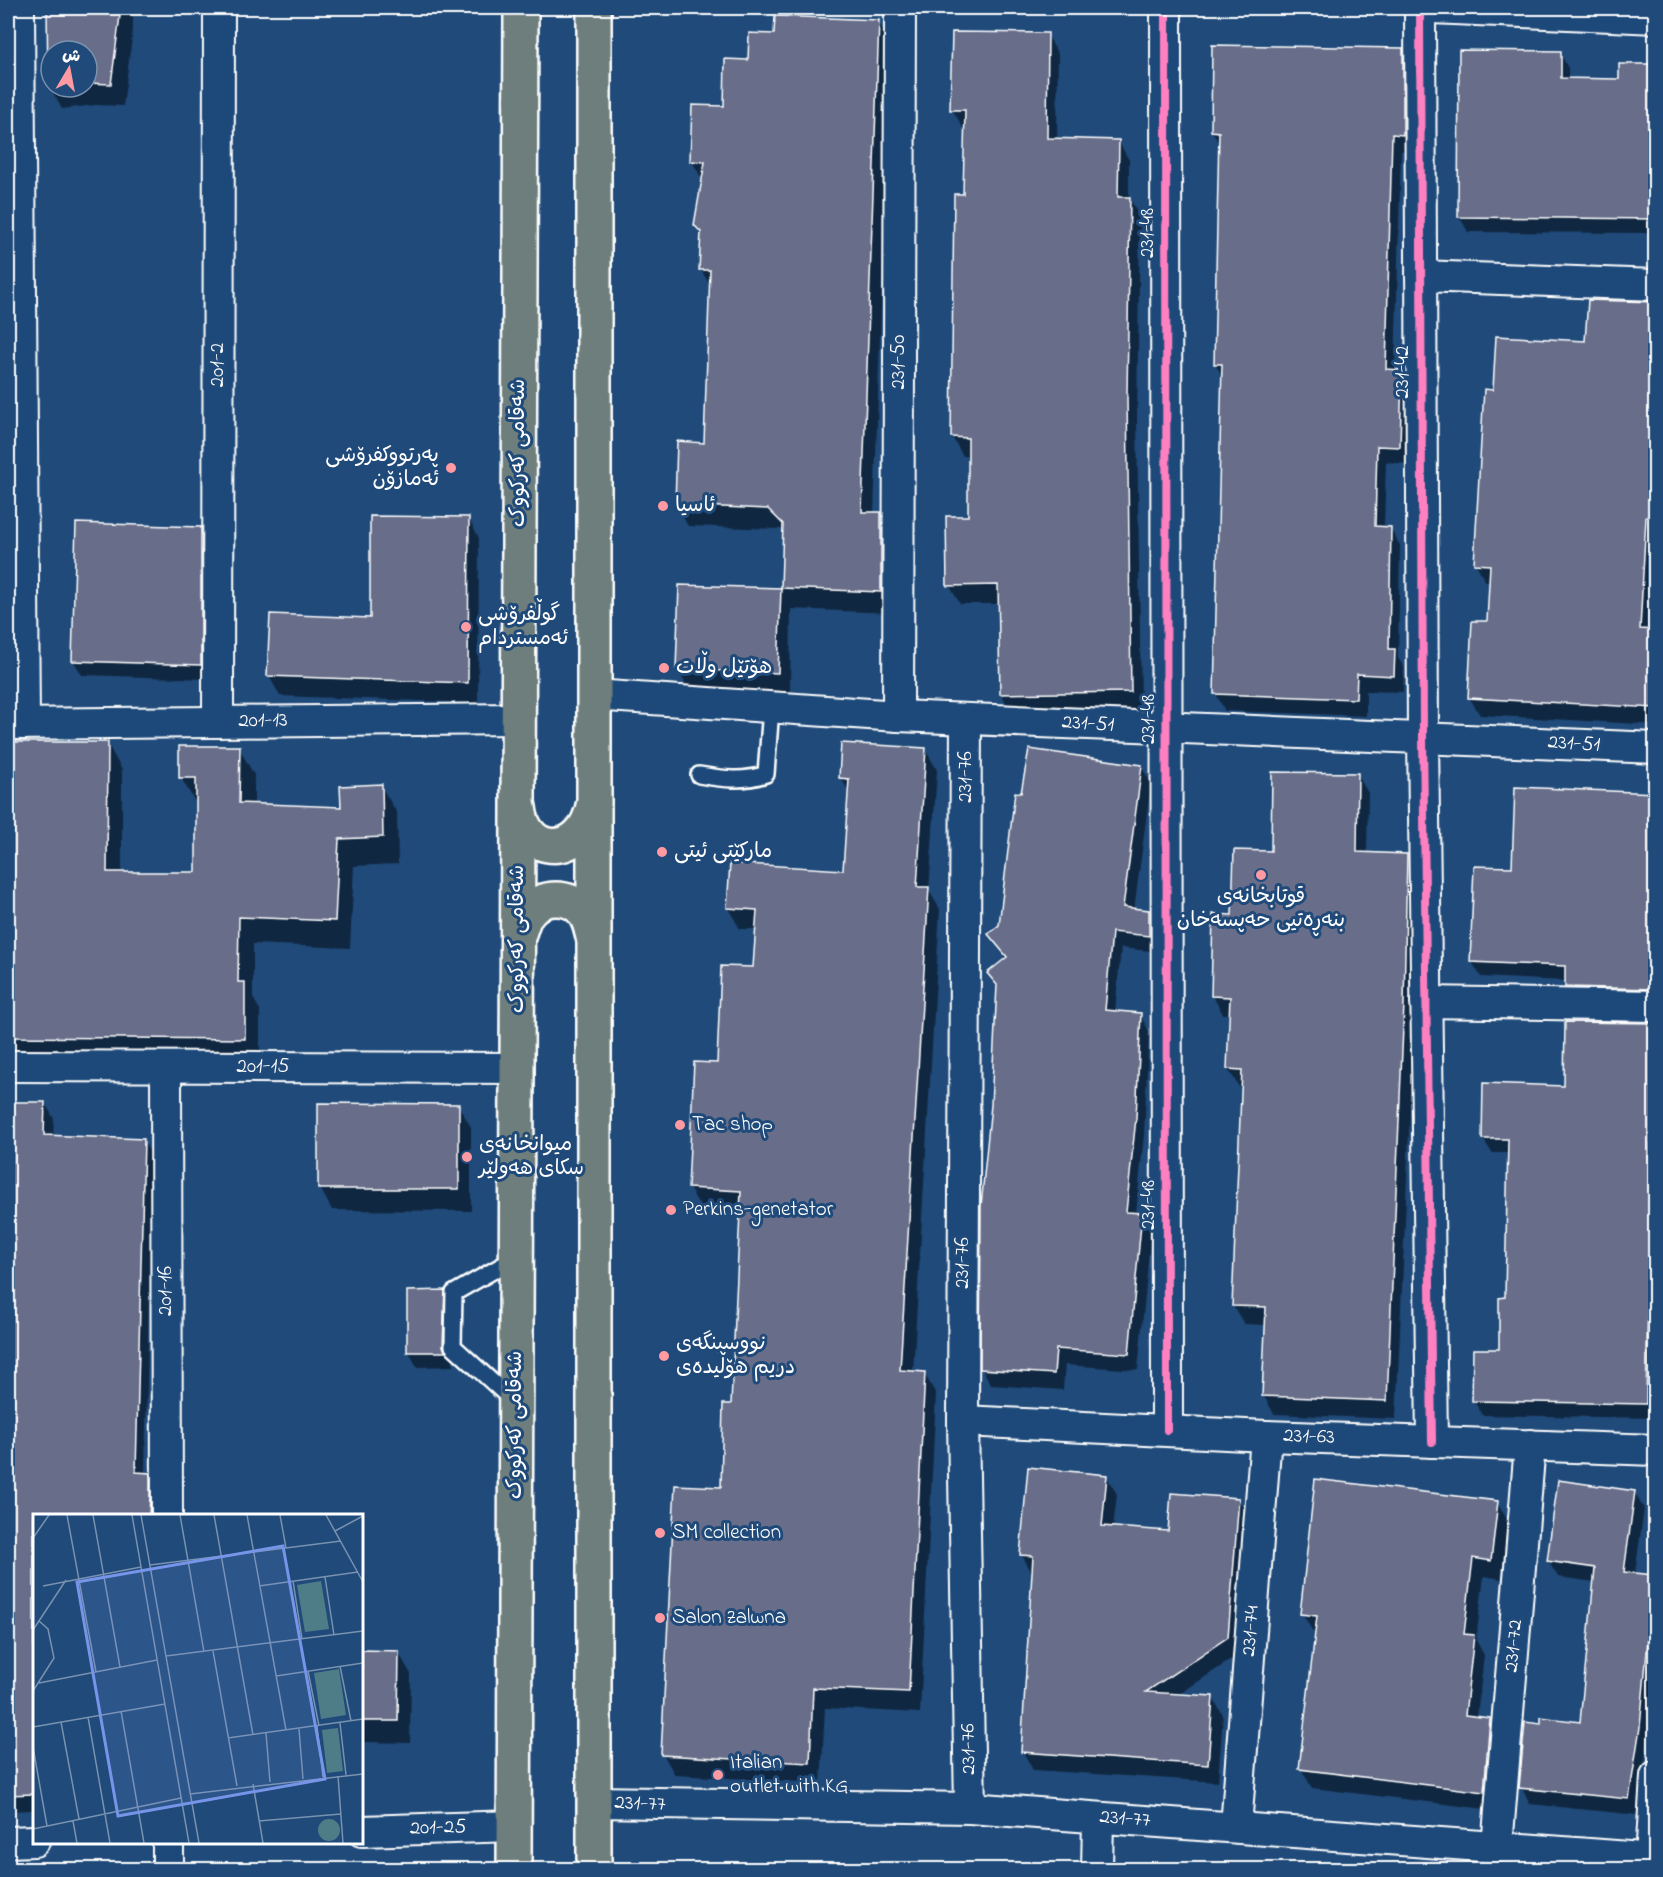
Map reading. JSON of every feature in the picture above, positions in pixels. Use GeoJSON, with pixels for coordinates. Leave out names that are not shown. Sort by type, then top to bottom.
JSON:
{"type":"FeatureCollection","features":[{"type":"Feature","properties":{"kind":"highway","name":"شەقامی کەرکووک"},"geometry":{"type":"LineString","coordinates":[[514,1869],[520,809],[521,8]]}},
{"type":"Feature","properties":{"kind":"highway"},"geometry":{"type":"LineString","coordinates":[[594,8],[594,1869]]}},
{"type":"Feature","properties":{"kind":"highway"},"geometry":{"type":"LineString","coordinates":[[520,809],[525,830],[534,838],[556,845],[568,843],[586,829],[593,801]]}},
{"type":"Feature","properties":{"kind":"highway"},"geometry":{"type":"LineString","coordinates":[[518,938],[529,910],[539,903],[562,899],[582,910],[589,920],[593,937]]}},
{"type":"Feature","properties":{"kind":"street"},"geometry":{"type":"LineString","coordinates":[[16,724],[19,8]]}},
{"type":"Feature","properties":{"kind":"street","name":"201-2"},"geometry":{"type":"LineString","coordinates":[[218,722],[219,8]]}},
{"type":"Feature","properties":{"kind":"street","name":"231-50"},"geometry":{"type":"LineString","coordinates":[[898,716],[900,8]]}},
{"type":"Feature","properties":{"kind":"street","name":"231-48"},"geometry":{"type":"LineString","coordinates":[[1166,8],[1167,1430]]}},
{"type":"Feature","properties":{"kind":"street","name":"231-42"},"geometry":{"type":"LineString","coordinates":[[1420,8],[1423,737],[1432,1442]]}},
{"type":"Feature","properties":{"kind":"street"},"geometry":{"type":"LineString","coordinates":[[1431,8],[1656,18]]}},
{"type":"Feature","properties":{"kind":"street"},"geometry":{"type":"LineString","coordinates":[[1421,276],[1656,285]]}},
{"type":"Feature","properties":{"kind":"street","name":"231-51"},"geometry":{"type":"LineString","coordinates":[[593,695],[898,716],[1656,748]]}},
{"type":"Feature","properties":{"kind":"street","name":"201-13"},"geometry":{"type":"LineString","coordinates":[[16,724],[519,719]]}},
{"type":"Feature","properties":{"kind":"street","name":"231-76"},"geometry":{"type":"LineString","coordinates":[[966,719],[963,1421],[970,1808]]}},
{"type":"Feature","properties":{"kind":"street"},"geometry":{"type":"LineString","coordinates":[[1426,1002],[1656,1006]]}},
{"type":"Feature","properties":{"kind":"street","name":"201-15"},"geometry":{"type":"LineString","coordinates":[[8,1066],[518,1068]]}},
{"type":"Feature","properties":{"kind":"street","name":"201-16"},"geometry":{"type":"LineString","coordinates":[[166,1067],[167,1514]]}},
{"type":"Feature","properties":{"kind":"street","name":"231-63"},"geometry":{"type":"LineString","coordinates":[[963,1421],[1266,1436],[1656,1450]]}},
{"type":"Feature","properties":{"kind":"street","name":"231-74"},"geometry":{"type":"LineString","coordinates":[[1236,1827],[1266,1436]]}},
{"type":"Feature","properties":{"kind":"street","name":"231-72"},"geometry":{"type":"LineString","coordinates":[[1497,1847],[1530,1446]]}},
{"type":"Feature","properties":{"kind":"street"},"geometry":{"type":"LineString","coordinates":[[1653,1859],[1656,1776]]}},
{"type":"Feature","properties":{"kind":"street","name":"231-77"},"geometry":{"type":"LineString","coordinates":[[594,1802],[970,1808],[1653,1859]]}},
{"type":"Feature","properties":{"kind":"street"},"geometry":{"type":"LineString","coordinates":[[1097,1869],[1098,1818]]}},
{"type":"Feature","properties":{"kind":"street","name":"201-25"},"geometry":{"type":"LineString","coordinates":[[363,1831],[514,1826]]}},
{"type":"Feature","properties":{"kind":"street"},"geometry":{"type":"LineString","coordinates":[[8,1842],[33,1841]]}},
{"type":"Feature","properties":{"kind":"street"},"geometry":{"type":"LineString","coordinates":[[168,1844],[168,1869]]}},
{"type":"Feature","properties":{"kind":"lane"},"geometry":{"type":"LineString","coordinates":[[699,775],[729,780],[751,779],[766,774],[771,708]]}},
{"type":"Feature","properties":{"kind":"lane"},"geometry":{"type":"LineString","coordinates":[[517,1257],[454,1293],[453,1304],[453,1346],[517,1405]]}},
{"type":"Feature","properties":{"kind":"building"},"geometry":{"type":"Polygon","coordinates":[[[47,8],[121,8],[111,84],[99,84],[99,39],[47,39],[47,8]]]}},
{"type":"Feature","properties":{"kind":"building"},"geometry":{"type":"Polygon","coordinates":[[[775,16],[879,20],[862,512],[881,512],[881,592],[781,588],[783,524],[768,509],[675,505],[677,441],[704,443],[710,270],[699,270],[701,232],[694,225],[705,162],[690,161],[692,105],[724,106],[725,59],[748,60],[749,33],[774,34],[775,16]]]}},
{"type":"Feature","properties":{"kind":"building"},"geometry":{"type":"Polygon","coordinates":[[[952,32],[1048,33],[1047,138],[1119,140],[1118,197],[1130,197],[1127,396],[1131,692],[1000,694],[998,585],[947,586],[946,516],[968,516],[968,438],[951,437],[954,194],[963,194],[965,110],[950,110],[952,32]]]}},
{"type":"Feature","properties":{"kind":"building"},"geometry":{"type":"Polygon","coordinates":[[[1212,45],[1403,48],[1403,135],[1392,134],[1386,369],[1402,370],[1400,447],[1377,446],[1375,526],[1391,527],[1389,649],[1395,649],[1394,676],[1357,674],[1356,699],[1214,694],[1222,364],[1214,364],[1219,132],[1211,131],[1212,45]]]}},
{"type":"Feature","properties":{"kind":"building"},"geometry":{"type":"Polygon","coordinates":[[[1459,50],[1561,51],[1561,78],[1619,79],[1619,64],[1656,64],[1656,219],[1458,217],[1459,50]]]}},
{"type":"Feature","properties":{"kind":"building"},"geometry":{"type":"Polygon","coordinates":[[[1588,300],[1656,302],[1656,517],[1646,517],[1640,629],[1656,630],[1656,708],[1468,698],[1472,621],[1487,621],[1490,565],[1474,564],[1484,389],[1493,390],[1496,336],[1585,341],[1588,300]]]}},
{"type":"Feature","properties":{"kind":"building"},"geometry":{"type":"Polygon","coordinates":[[[370,516],[469,517],[468,683],[267,676],[270,614],[370,618],[370,516]]]}},
{"type":"Feature","properties":{"kind":"building"},"geometry":{"type":"Polygon","coordinates":[[[76,523],[201,527],[201,665],[72,661],[76,523]]]}},
{"type":"Feature","properties":{"kind":"building"},"geometry":{"type":"Polygon","coordinates":[[[679,585],[781,588],[778,673],[676,669],[679,585]]]}},
{"type":"Feature","properties":{"kind":"building"},"geometry":{"type":"Polygon","coordinates":[[[8,742],[108,742],[107,872],[196,872],[196,778],[179,778],[179,746],[240,746],[239,803],[341,807],[340,786],[382,784],[383,837],[339,839],[335,921],[239,917],[238,982],[245,982],[245,1039],[8,1037],[8,742]]]}},
{"type":"Feature","properties":{"kind":"building"},"geometry":{"type":"Polygon","coordinates":[[[841,743],[926,748],[917,887],[929,887],[900,1370],[925,1372],[909,1692],[813,1688],[810,1763],[661,1755],[675,1485],[721,1487],[723,1404],[731,1404],[741,1191],[688,1188],[694,1062],[717,1063],[721,966],[753,967],[757,910],[727,908],[730,863],[843,870],[849,779],[839,778],[841,743]]]}},
{"type":"Feature","properties":{"kind":"building"},"geometry":{"type":"Polygon","coordinates":[[[1029,749],[1142,765],[1123,907],[1149,910],[1149,936],[1112,932],[1105,1010],[1141,1013],[1136,1118],[1126,1212],[1142,1213],[1129,1354],[1056,1349],[1054,1374],[980,1369],[981,1206],[991,1105],[997,985],[987,973],[1007,957],[988,934],[999,925],[1015,792],[1021,793],[1029,749]]]}},
{"type":"Feature","properties":{"kind":"building"},"geometry":{"type":"Polygon","coordinates":[[[1272,772],[1358,773],[1357,852],[1407,854],[1404,1004],[1387,1401],[1262,1396],[1266,1307],[1232,1306],[1242,1070],[1227,1069],[1230,997],[1211,996],[1213,914],[1232,915],[1234,850],[1271,851],[1272,772]]]}},
{"type":"Feature","properties":{"kind":"building"},"geometry":{"type":"Polygon","coordinates":[[[1515,787],[1656,793],[1656,989],[1565,987],[1565,966],[1470,962],[1474,866],[1512,867],[1515,787]]]}},
{"type":"Feature","properties":{"kind":"building"},"geometry":{"type":"Polygon","coordinates":[[[1565,1022],[1656,1023],[1656,1143],[1651,1143],[1646,1404],[1472,1401],[1473,1349],[1499,1349],[1499,1298],[1505,1297],[1508,1139],[1482,1139],[1483,1083],[1564,1086],[1565,1022]]]}},
{"type":"Feature","properties":{"kind":"building"},"geometry":{"type":"Polygon","coordinates":[[[8,1102],[45,1102],[44,1135],[144,1139],[136,1472],[150,1473],[149,1514],[33,1514],[33,1794],[8,1795],[8,1102]]]}},
{"type":"Feature","properties":{"kind":"building"},"geometry":{"type":"Polygon","coordinates":[[[318,1103],[459,1104],[459,1189],[318,1189],[318,1103]]]}},
{"type":"Feature","properties":{"kind":"building"},"geometry":{"type":"Polygon","coordinates":[[[445,1290],[443,1346],[446,1352],[407,1352],[407,1291],[445,1290]]]}},
{"type":"Feature","properties":{"kind":"building"},"geometry":{"type":"Polygon","coordinates":[[[1028,1467],[1107,1475],[1102,1526],[1168,1531],[1171,1493],[1239,1498],[1228,1637],[1146,1692],[1213,1696],[1208,1765],[1021,1752],[1033,1556],[1020,1555],[1028,1467]]]}},
{"type":"Feature","properties":{"kind":"building"},"geometry":{"type":"Polygon","coordinates":[[[1315,1479],[1498,1501],[1491,1561],[1473,1558],[1464,1634],[1474,1635],[1465,1715],[1490,1718],[1484,1792],[1299,1769],[1317,1616],[1300,1614],[1315,1479]]]}},
{"type":"Feature","properties":{"kind":"building"},"geometry":{"type":"Polygon","coordinates":[[[1558,1480],[1635,1491],[1624,1572],[1654,1575],[1640,1727],[1629,1799],[1519,1788],[1525,1722],[1541,1724],[1541,1717],[1580,1722],[1595,1568],[1547,1561],[1558,1480]]]}},
{"type":"Feature","properties":{"kind":"building"},"geometry":{"type":"Polygon","coordinates":[[[363,1650],[399,1651],[398,1721],[363,1721],[363,1650]]]}},
{"type":"Feature","properties":{"kind":"cycle path"},"geometry":{"type":"LineString","coordinates":[[1166,8],[1167,1430]]}},
{"type":"Feature","properties":{"kind":"cycle path"},"geometry":{"type":"LineString","coordinates":[[1420,8],[1423,737],[1432,1442]]}},
{"type":"Feature","properties":{"kind":"place","name":"پەرتووکفرۆشی ئەمازۆن"},"geometry":{"type":"Point","coordinates":[451,468]}},
{"type":"Feature","properties":{"kind":"place","name":"ئاسیا"},"geometry":{"type":"Point","coordinates":[663,506]}},
{"type":"Feature","properties":{"kind":"place","name":"گوڵفرۆشی ئەمستردام"},"geometry":{"type":"Point","coordinates":[466,627]}},
{"type":"Feature","properties":{"kind":"place","name":"هۆتێل وڵات"},"geometry":{"type":"Point","coordinates":[664,668]}},
{"type":"Feature","properties":{"kind":"place","name":"مارکێتی ئیتی"},"geometry":{"type":"Point","coordinates":[662,852]}},
{"type":"Feature","properties":{"kind":"place","name":"قوتابخانەی بنەڕەتیی حەپسەخان"},"geometry":{"type":"Point","coordinates":[1261,875]}},
{"type":"Feature","properties":{"kind":"place","name":"Tac shop"},"geometry":{"type":"Point","coordinates":[680,1125]}},
{"type":"Feature","properties":{"kind":"place","name":"میوانخانەی سکای هەولێر"},"geometry":{"type":"Point","coordinates":[467,1157]}},
{"type":"Feature","properties":{"kind":"place","name":"Perkins-genetator"},"geometry":{"type":"Point","coordinates":[671,1210]}},
{"type":"Feature","properties":{"kind":"place","name":"نووسینگەی دریم هۆڵیدەی"},"geometry":{"type":"Point","coordinates":[664,1356]}},
{"type":"Feature","properties":{"kind":"place","name":"SM collection"},"geometry":{"type":"Point","coordinates":[660,1533]}},
{"type":"Feature","properties":{"kind":"place","name":"Salon zalwna"},"geometry":{"type":"Point","coordinates":[660,1618]}},
{"type":"Feature","properties":{"kind":"place","name":"Italian outlet with KG"},"geometry":{"type":"Point","coordinates":[718,1775]}}]}
